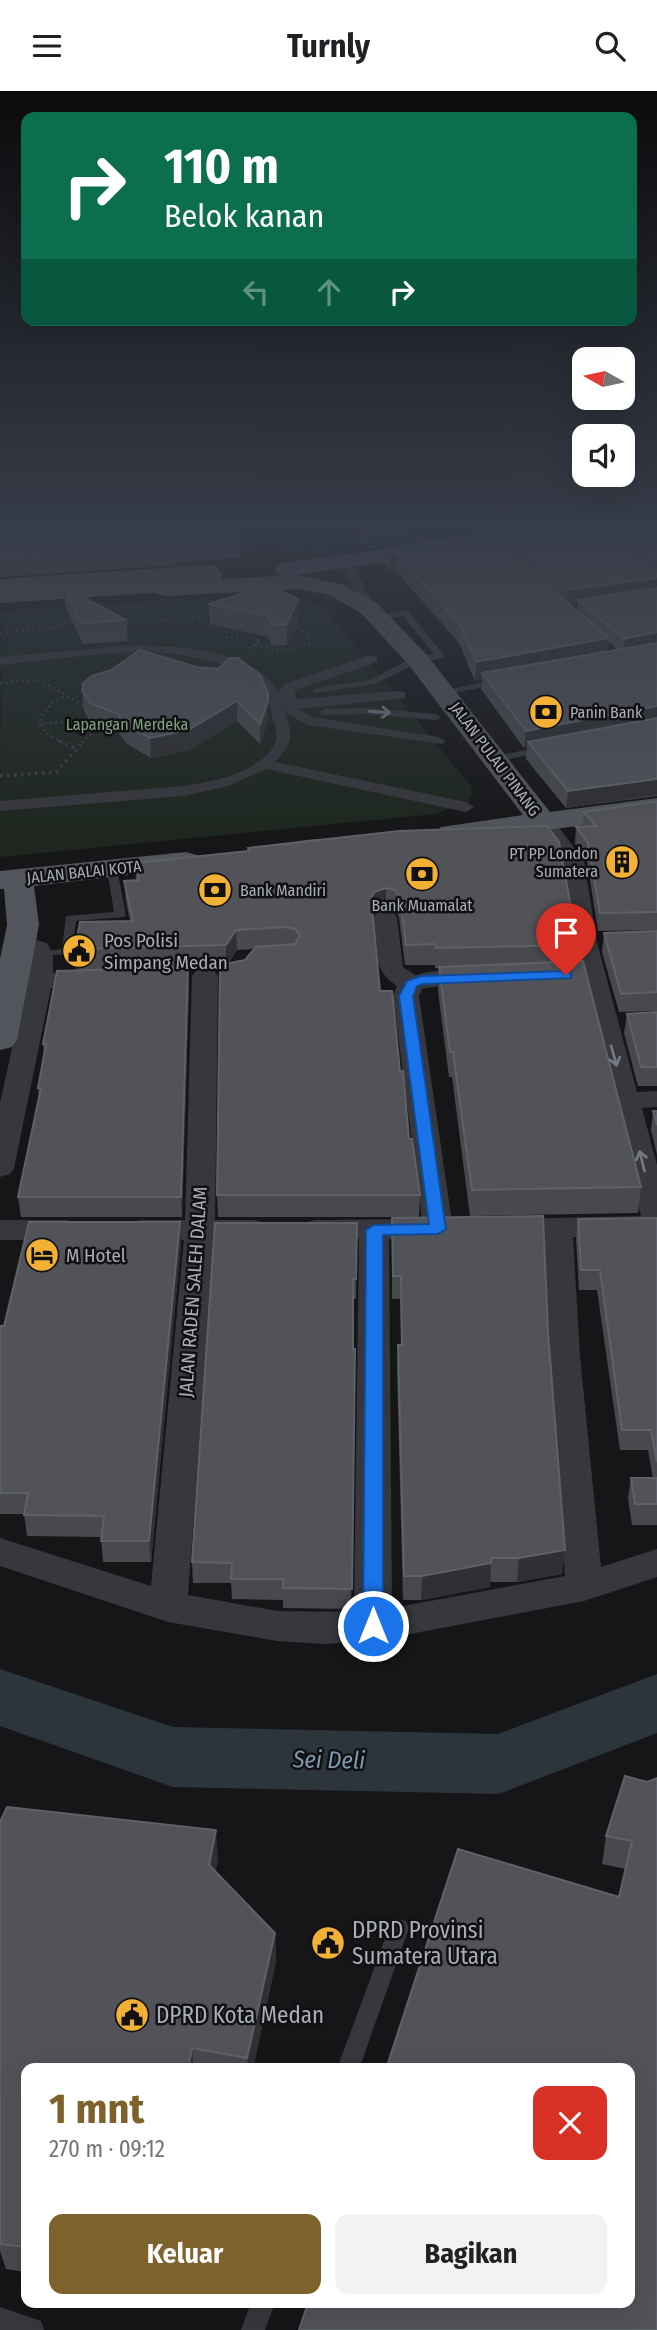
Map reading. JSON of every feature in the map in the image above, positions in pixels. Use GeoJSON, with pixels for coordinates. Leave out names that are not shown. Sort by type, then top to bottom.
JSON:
{"type":"FeatureCollection","features":[{"type":"Feature","properties":{"kind":"main road","name":"JALAN PULAU PINANG"},"geometry":{"type":"LineString","coordinates":[[384,627],[431,691],[495,759],[544,823]]}},
{"type":"Feature","properties":{"kind":"main road"},"geometry":{"type":"LineString","coordinates":[[431,691],[493,788],[494,795],[485,809],[470,820],[429,835],[544,823],[657,807]]}},
{"type":"Feature","properties":{"kind":"main road","name":"JALAN BALAI KOTA"},"geometry":{"type":"LineString","coordinates":[[9,880],[209,859]]}},
{"type":"Feature","properties":{"kind":"main road"},"geometry":{"type":"LineString","coordinates":[[0,1040],[28,998],[31,948],[23,916],[9,880]]}},
{"type":"Feature","properties":{"kind":"street"},"geometry":{"type":"LineString","coordinates":[[0,806],[184,791],[239,777],[262,764],[282,746],[285,735],[271,688],[242,668],[191,653],[153,649],[2,658]]}},
{"type":"Feature","properties":{"kind":"street"},"geometry":{"type":"LineString","coordinates":[[372,659],[290,687],[286,692],[290,704],[300,717],[308,721],[431,691]]}},
{"type":"Feature","properties":{"kind":"street"},"geometry":{"type":"LineString","coordinates":[[290,704],[400,695]]}},
{"type":"Feature","properties":{"kind":"street"},"geometry":{"type":"LineString","coordinates":[[262,764],[466,807]]}},
{"type":"Feature","properties":{"kind":"street"},"geometry":{"type":"LineString","coordinates":[[0,1230],[558,1229],[657,1223],[593,975],[597,942],[572,861],[564,846],[544,823]]}},
{"type":"Feature","properties":{"kind":"street"},"geometry":{"type":"LineString","coordinates":[[385,918],[390,967],[394,973],[411,983],[430,979],[593,975]]}},
{"type":"Feature","properties":{"kind":"street","name":"JALAN RADEN SALEH DALAM"},"geometry":{"type":"LineString","coordinates":[[168,1607],[200,1230],[193,976],[234,975]]}},
{"type":"Feature","properties":{"kind":"street"},"geometry":{"type":"LineString","coordinates":[[0,1168],[28,998],[117,978]]}},
{"type":"Feature","properties":{"kind":"street"},"geometry":{"type":"LineString","coordinates":[[411,983],[406,996],[460,1229]]}},
{"type":"Feature","properties":{"kind":"street"},"geometry":{"type":"LineString","coordinates":[[605,1023],[634,1022]]}},
{"type":"Feature","properties":{"kind":"street"},"geometry":{"type":"LineString","coordinates":[[627,1101],[657,1098]]}},
{"type":"Feature","properties":{"kind":"street"},"geometry":{"type":"LineString","coordinates":[[558,1229],[564,1356],[584,1587]]}},
{"type":"Feature","properties":{"kind":"street"},"geometry":{"type":"LineString","coordinates":[[373,1626],[374,1230]]}},
{"type":"Feature","properties":{"kind":"street"},"geometry":{"type":"LineString","coordinates":[[0,1552],[168,1607],[277,1626],[338,1630],[584,1587],[657,1563]]}},
{"type":"Feature","properties":{"kind":"lane"},"geometry":{"type":"LineString","coordinates":[[325,712],[365,711],[431,691],[511,679]]}},
{"type":"Feature","properties":{"kind":"lane"},"geometry":{"type":"LineString","coordinates":[[317,691],[372,682],[431,691]]}},
{"type":"Feature","properties":{"kind":"lane"},"geometry":{"type":"LineString","coordinates":[[495,759],[551,748]]}},
{"type":"Feature","properties":{"kind":"lane"},"geometry":{"type":"LineString","coordinates":[[31,948],[68,953],[70,918],[120,915],[112,869]]}},
{"type":"Feature","properties":{"kind":"lane"},"geometry":{"type":"LineString","coordinates":[[350,2063],[399,1928]]}},
{"type":"Feature","properties":{"kind":"lane"},"geometry":{"type":"LineString","coordinates":[[253,2330],[261,2308]]}},
{"type":"Feature","properties":{"kind":"lane"},"geometry":{"type":"LineString","coordinates":[[0,2319],[32,2330]]}},
{"type":"Feature","properties":{"kind":"path"},"geometry":{"type":"LineString","coordinates":[[0,633],[57,627]]}},
{"type":"Feature","properties":{"kind":"path"},"geometry":{"type":"LineString","coordinates":[[254,645],[286,650],[309,645],[309,634],[296,627]]}},
{"type":"Feature","properties":{"kind":"path"},"geometry":{"type":"LineString","coordinates":[[0,683],[40,680],[96,712]]}},
{"type":"Feature","properties":{"kind":"path"},"geometry":{"type":"LineString","coordinates":[[66,695],[43,710],[38,717],[39,724],[42,731],[57,741],[77,749]]}},
{"type":"Feature","properties":{"kind":"path"},"geometry":{"type":"LineString","coordinates":[[0,776],[55,772],[106,718],[39,724]]}},
{"type":"Feature","properties":{"kind":"green space","name":"Lapangan Merdeka"},"geometry":{"type":"Polygon","coordinates":[[[1,627],[340,627],[471,786],[472,796],[467,803],[435,814],[0,857],[1,627]]]}},
{"type":"Feature","properties":{"kind":"building"},"geometry":{"type":"Polygon","coordinates":[[[461,627],[597,627],[609,638],[476,662],[461,627]]]}},
{"type":"Feature","properties":{"kind":"building"},"geometry":{"type":"Polygon","coordinates":[[[610,627],[657,627],[657,632],[624,639],[610,627]]]}},
{"type":"Feature","properties":{"kind":"building"},"geometry":{"type":"Polygon","coordinates":[[[657,643],[657,706],[526,731],[482,673],[657,643]]]}},
{"type":"Feature","properties":{"kind":"building"},"geometry":{"type":"Polygon","coordinates":[[[140,650],[196,667],[218,669],[230,658],[238,658],[260,675],[268,693],[260,724],[237,701],[188,730],[150,738],[125,725],[118,714],[90,703],[82,691],[83,683],[92,676],[111,670],[140,650]]]}},
{"type":"Feature","properties":{"kind":"building"},"geometry":{"type":"Polygon","coordinates":[[[657,718],[657,779],[568,791],[528,742],[657,718]]]}},
{"type":"Feature","properties":{"kind":"building"},"geometry":{"type":"Polygon","coordinates":[[[657,801],[657,912],[600,913],[588,843],[576,827],[596,826],[584,812],[657,801]]]}},
{"type":"Feature","properties":{"kind":"building"},"geometry":{"type":"Polygon","coordinates":[[[547,826],[559,842],[578,945],[436,948],[435,944],[406,945],[400,897],[395,890],[386,888],[374,892],[371,898],[380,991],[392,991],[409,1139],[412,1139],[420,1195],[217,1195],[220,965],[245,960],[256,947],[295,944],[300,935],[295,929],[286,927],[236,930],[226,945],[75,949],[80,922],[133,921],[124,881],[139,880],[135,863],[399,831],[547,826]]]}},
{"type":"Feature","properties":{"kind":"building"},"geometry":{"type":"Polygon","coordinates":[[[657,931],[657,992],[621,994],[604,933],[657,931]]]}},
{"type":"Feature","properties":{"kind":"building"},"geometry":{"type":"Polygon","coordinates":[[[583,961],[641,1187],[472,1190],[439,967],[583,961]]]}},
{"type":"Feature","properties":{"kind":"building"},"geometry":{"type":"Polygon","coordinates":[[[188,967],[181,1197],[18,1197],[41,1088],[38,1088],[46,1044],[43,1044],[57,971],[188,967]]]}},
{"type":"Feature","properties":{"kind":"building"},"geometry":{"type":"Polygon","coordinates":[[[657,1012],[657,1067],[641,1067],[627,1014],[657,1012]]]}},
{"type":"Feature","properties":{"kind":"building"},"geometry":{"type":"Polygon","coordinates":[[[543,1216],[548,1332],[565,1550],[519,1558],[491,1558],[491,1563],[422,1576],[404,1576],[398,1345],[402,1345],[401,1276],[393,1276],[392,1218],[543,1216]]]}},
{"type":"Feature","properties":{"kind":"building"},"geometry":{"type":"Polygon","coordinates":[[[657,1218],[657,1462],[651,1430],[622,1430],[600,1270],[581,1270],[578,1219],[657,1218]]]}},
{"type":"Feature","properties":{"kind":"building"},"geometry":{"type":"Polygon","coordinates":[[[29,1222],[180,1222],[149,1541],[101,1541],[104,1516],[24,1515],[28,1493],[0,1493],[0,1330],[1,1326],[4,1326],[29,1222]]]}},
{"type":"Feature","properties":{"kind":"building"},"geometry":{"type":"Polygon","coordinates":[[[215,1223],[357,1223],[356,1279],[353,1279],[355,1349],[352,1589],[283,1588],[283,1579],[231,1579],[232,1563],[192,1562],[215,1223]]]}},
{"type":"Feature","properties":{"kind":"building"},"geometry":{"type":"Polygon","coordinates":[[[631,1478],[657,1478],[657,1504],[635,1504],[631,1478]]]}},
{"type":"Feature","properties":{"kind":"building"},"geometry":{"type":"Polygon","coordinates":[[[625,1776],[647,1782],[657,1778],[657,2330],[299,2330],[306,2308],[635,2308],[635,2063],[388,2063],[458,1849],[619,1897],[632,1841],[606,1836],[625,1776]]]}},
{"type":"Feature","properties":{"kind":"building","name":"DPRD Kota Medan"},"geometry":{"type":"Polygon","coordinates":[[[7,1807],[216,1830],[209,1865],[275,1933],[247,2058],[192,2048],[189,2063],[21,2063],[21,2246],[0,2244],[0,1822],[7,1807]]]}},
{"type":"Feature","properties":{"kind":"waterway","name":"Sei Deli"},"geometry":{"type":"LineString","coordinates":[[0,1697],[173,1757],[499,1764],[657,1703]]}},
{"type":"Feature","properties":{"kind":"place","name":"Panin Bank"},"geometry":{"type":"Point","coordinates":[546,712]}},
{"type":"Feature","properties":{"kind":"place","name":"PT PP London Sumatera"},"geometry":{"type":"Point","coordinates":[622,862]}},
{"type":"Feature","properties":{"kind":"place","name":"Bank Muamalat"},"geometry":{"type":"Point","coordinates":[422,874]}},
{"type":"Feature","properties":{"kind":"place","name":"Bank Mandiri"},"geometry":{"type":"Point","coordinates":[215,890]}},
{"type":"Feature","properties":{"kind":"place","name":"Pos Polisi Simpang Medan"},"geometry":{"type":"Point","coordinates":[79,951]}},
{"type":"Feature","properties":{"kind":"place","name":"M Hotel"},"geometry":{"type":"Point","coordinates":[42,1255]}},
{"type":"Feature","properties":{"kind":"place","name":"DPRD Provinsi Sumatera Utara"},"geometry":{"type":"Point","coordinates":[328,1943]}},
{"type":"Feature","properties":{"kind":"place","name":"DPRD Kota Medan"},"geometry":{"type":"Point","coordinates":[132,2015]}},
{"type":"Feature","properties":{"kind":"route"},"geometry":{"type":"LineString","coordinates":[[373,1626],[374,1230],[438,1229],[406,996],[411,983],[421,980],[566,975]]}}]}
